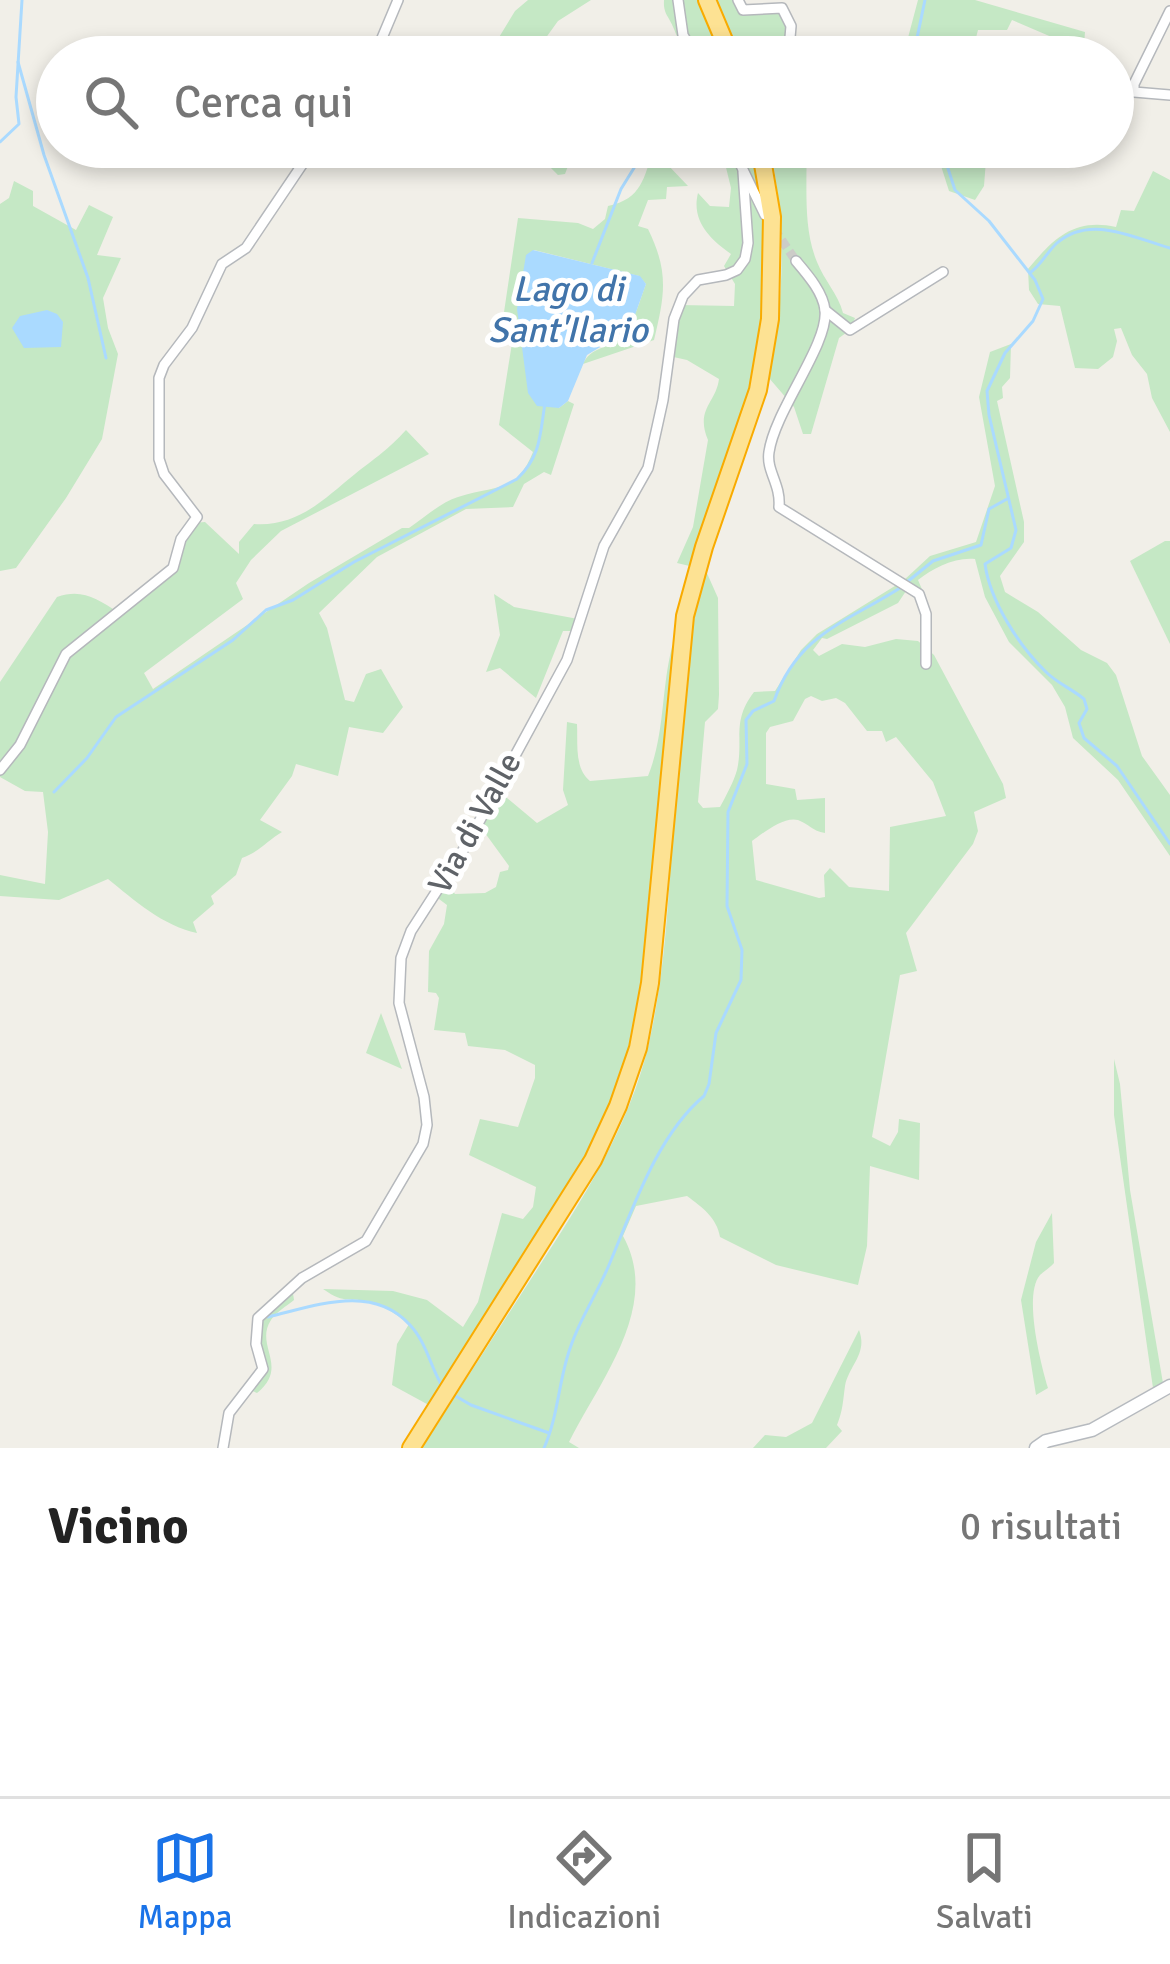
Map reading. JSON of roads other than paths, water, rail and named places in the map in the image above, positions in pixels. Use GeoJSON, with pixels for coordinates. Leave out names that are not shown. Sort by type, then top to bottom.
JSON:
{"type":"FeatureCollection","features":[{"type":"Feature","properties":{"kind":"highway"},"geometry":{"type":"LineString","coordinates":[[706,0],[722,36]]}},
{"type":"Feature","properties":{"kind":"highway"},"geometry":{"type":"LineString","coordinates":[[717,0],[732,36]]}},
{"type":"Feature","properties":{"kind":"highway"},"geometry":{"type":"LineString","coordinates":[[411,1448],[593,1160],[638,1048],[650,983],[685,616],[758,390],[770,319],[772,217],[764,168]]}},
{"type":"Feature","properties":{"kind":"highway"},"geometry":{"type":"LineString","coordinates":[[422,1448],[586,1192],[624,1118],[644,1064],[658,986],[694,617],[766,393],[779,321],[782,232],[773,168]]}},
{"type":"Feature","properties":{"kind":"street"},"geometry":{"type":"LineString","coordinates":[[383,36],[398,0]]}},
{"type":"Feature","properties":{"kind":"street"},"geometry":{"type":"LineString","coordinates":[[678,0],[684,36]]}},
{"type":"Feature","properties":{"kind":"street"},"geometry":{"type":"LineString","coordinates":[[738,0],[743,10],[782,8],[791,26],[790,36]]}},
{"type":"Feature","properties":{"kind":"street"},"geometry":{"type":"LineString","coordinates":[[1170,11],[1134,84],[1134,92],[1170,95]]}},
{"type":"Feature","properties":{"kind":"street"},"geometry":{"type":"LineString","coordinates":[[0,770],[20,745],[66,654],[154,585],[176,561],[182,539],[196,517],[159,459],[164,365],[192,328],[222,264],[246,248],[300,168]]}},
{"type":"Feature","properties":{"kind":"street"},"geometry":{"type":"LineString","coordinates":[[741,168],[765,215]]}},
{"type":"Feature","properties":{"kind":"street","name":"Via di Valle"},"geometry":{"type":"LineString","coordinates":[[223,1448],[229,1413],[263,1369],[256,1344],[258,1318],[302,1278],[361,1245],[423,1144],[424,1097],[399,1004],[400,958],[567,660],[604,546],[647,468],[663,400],[674,319],[683,296],[698,280],[726,275],[745,259],[743,172]]}},
{"type":"Feature","properties":{"kind":"street"},"geometry":{"type":"LineString","coordinates":[[796,260],[825,310],[850,330],[943,272]]}},
{"type":"Feature","properties":{"kind":"street"},"geometry":{"type":"LineString","coordinates":[[825,310],[819,338],[769,451],[780,485],[779,506],[919,594],[926,614],[926,664]]}},
{"type":"Feature","properties":{"kind":"street"},"geometry":{"type":"LineString","coordinates":[[1036,1448],[1092,1430],[1170,1386]]}},
{"type":"Feature","properties":{"kind":"water","name":"Lago di Sant'Ilario"},"geometry":{"type":"Polygon","coordinates":[[[533,250],[640,276],[646,284],[630,329],[587,355],[568,401],[559,408],[537,406],[528,393],[517,309],[526,255],[533,250]]]}},
{"type":"Feature","properties":{"kind":"water"},"geometry":{"type":"Polygon","coordinates":[[[47,310],[63,322],[61,347],[24,348],[12,328],[20,316],[47,310]]]}},
{"type":"Feature","properties":{"kind":"waterway"},"geometry":{"type":"LineString","coordinates":[[0,142],[19,124],[16,97],[22,0]]}},
{"type":"Feature","properties":{"kind":"waterway"},"geometry":{"type":"LineString","coordinates":[[917,36],[925,0]]}},
{"type":"Feature","properties":{"kind":"waterway"},"geometry":{"type":"LineString","coordinates":[[18,62],[36,126]]}},
{"type":"Feature","properties":{"kind":"waterway"},"geometry":{"type":"LineString","coordinates":[[49,168],[88,278],[106,358]]}},
{"type":"Feature","properties":{"kind":"waterway"},"geometry":{"type":"LineString","coordinates":[[592,263],[634,168]]}},
{"type":"Feature","properties":{"kind":"waterway"},"geometry":{"type":"LineString","coordinates":[[948,168],[955,190],[989,221],[1035,280],[1043,299],[1033,321],[1005,353],[987,391],[1016,530],[1011,548],[985,564],[988,578],[999,608],[1026,649],[1050,676],[1084,699],[1087,709],[1079,723],[1084,738],[1117,766],[1170,844]]}},
{"type":"Feature","properties":{"kind":"waterway"},"geometry":{"type":"LineString","coordinates":[[1031,272],[1057,243],[1084,230],[1112,231],[1170,248]]}},
{"type":"Feature","properties":{"kind":"waterway"},"geometry":{"type":"LineString","coordinates":[[54,792],[87,758],[116,717],[233,640],[266,610],[293,600],[354,562],[517,479],[535,453],[545,403]]}},
{"type":"Feature","properties":{"kind":"waterway"},"geometry":{"type":"LineString","coordinates":[[907,582],[933,561],[981,545],[989,509],[1007,499]]}},
{"type":"Feature","properties":{"kind":"waterway"},"geometry":{"type":"LineString","coordinates":[[544,1448],[576,1334],[659,1152],[704,1096],[716,1033],[741,980],[742,950],[727,906],[728,812],[747,764],[746,720],[774,701],[796,660],[825,632],[900,588]]}},
{"type":"Feature","properties":{"kind":"waterway"},"geometry":{"type":"LineString","coordinates":[[268,1317],[342,1301],[378,1304],[410,1325],[441,1384]]}},
{"type":"Feature","properties":{"kind":"waterway"},"geometry":{"type":"LineString","coordinates":[[452,1394],[549,1433]]}},
{"type":"Feature","properties":{"kind":"tunnel"},"geometry":{"type":"LineString","coordinates":[[774,229],[796,261]]}}]}
